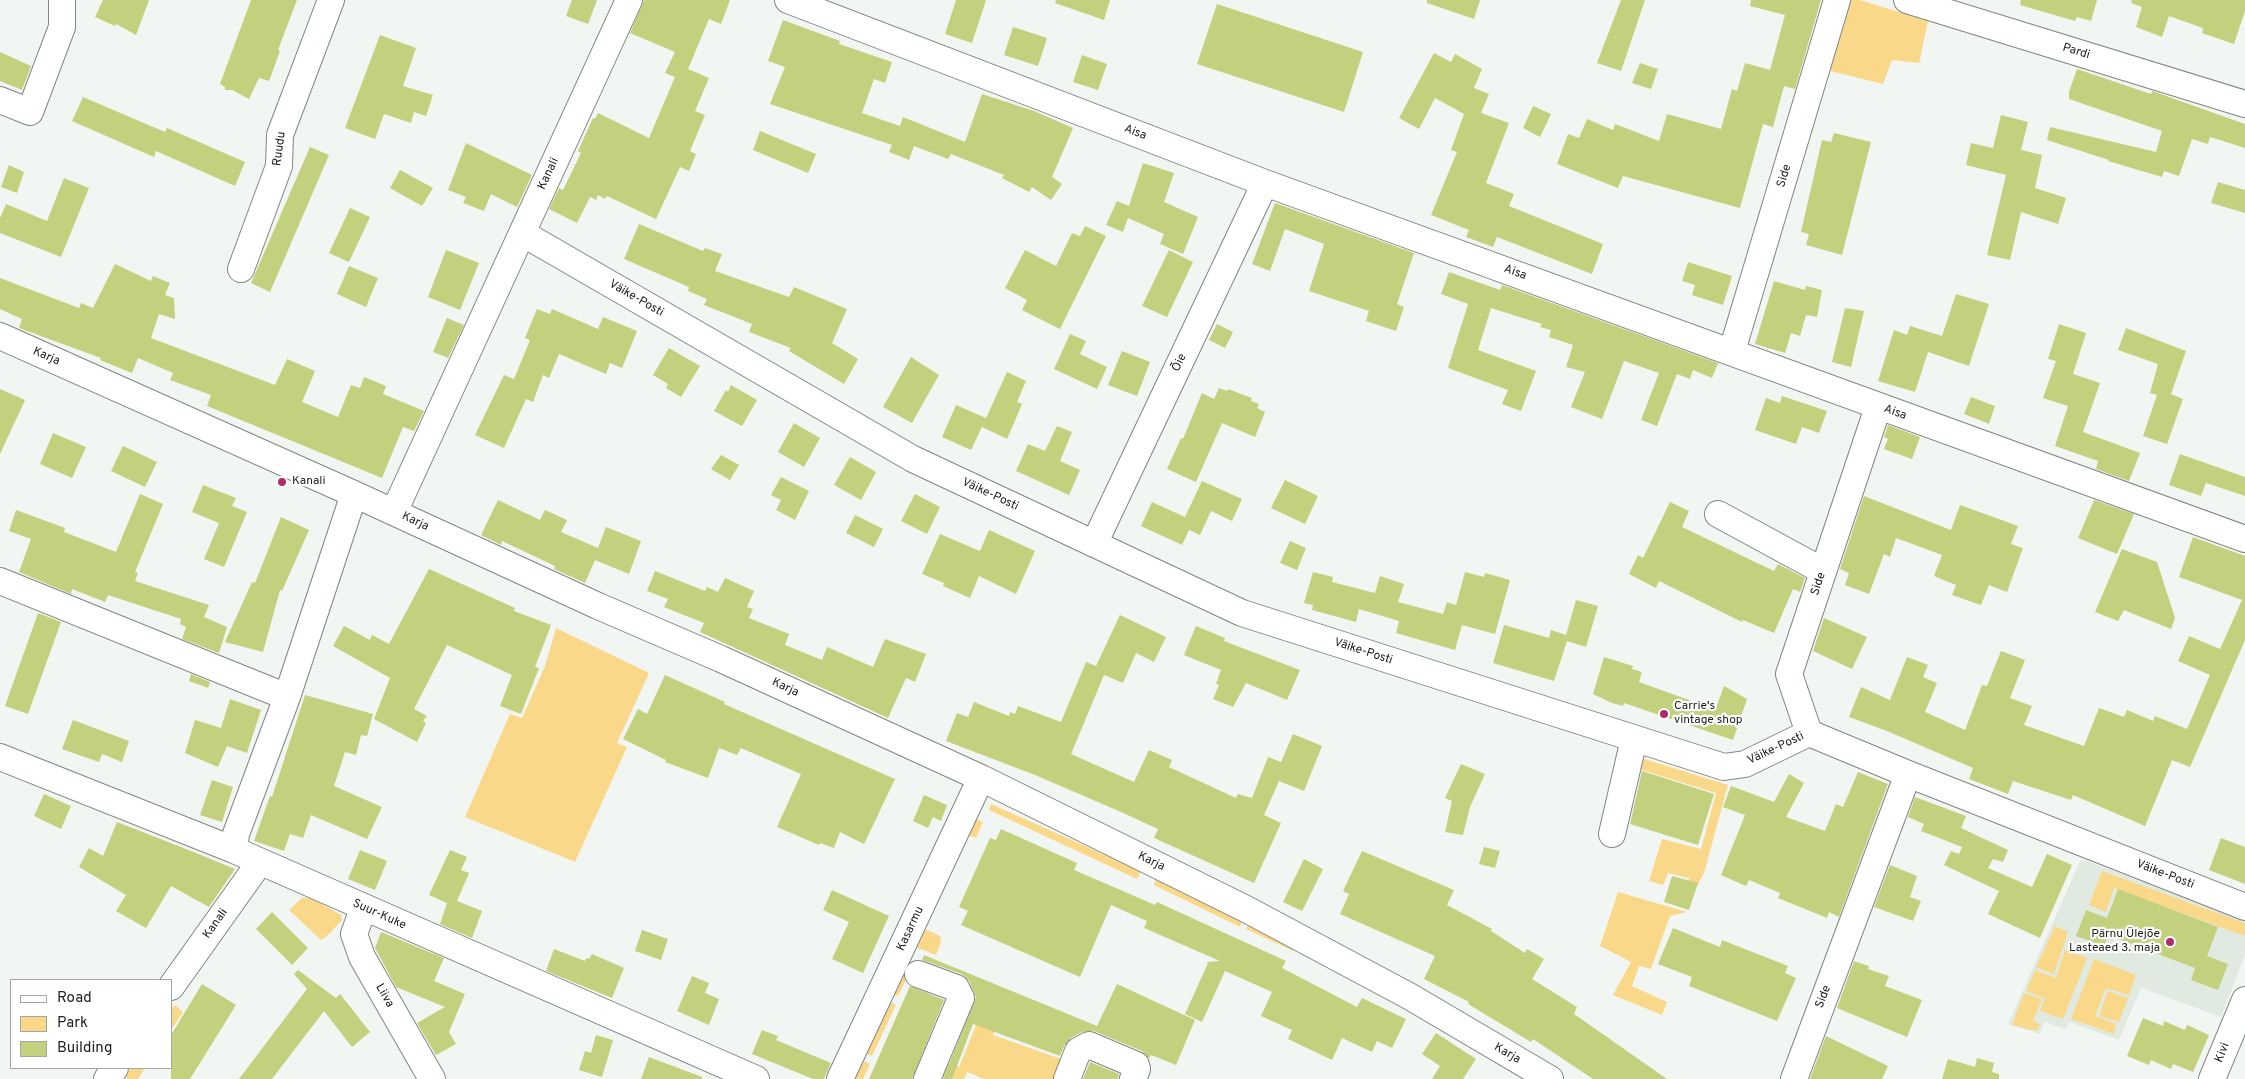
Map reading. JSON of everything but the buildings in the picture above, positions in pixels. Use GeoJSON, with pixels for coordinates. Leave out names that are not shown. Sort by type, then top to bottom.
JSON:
{"type":"FeatureCollection","features":[{"type":"Feature","properties":{"kind":"street"},"geometry":{"type":"LineString","coordinates":[[0,100],[30,112],[62,27],[62,0]]}},
{"type":"Feature","properties":{"kind":"street","name":"Ruudu"},"geometry":{"type":"LineString","coordinates":[[241,269],[280,166],[280,135],[331,0]]}},
{"type":"Feature","properties":{"kind":"street","name":"Kanali"},"geometry":{"type":"LineString","coordinates":[[394,512],[629,0]]}},
{"type":"Feature","properties":{"kind":"street","name":"Aisa"},"geometry":{"type":"LineString","coordinates":[[788,0],[1265,182],[1732,351],[1878,407],[2245,539]]}},
{"type":"Feature","properties":{"kind":"street","name":"Side"},"geometry":{"type":"LineString","coordinates":[[1732,351],[1837,0]]}},
{"type":"Feature","properties":{"kind":"street","name":"Pardi"},"geometry":{"type":"LineString","coordinates":[[1907,0],[2245,104]]}},
{"type":"Feature","properties":{"kind":"street","name":"Õie"},"geometry":{"type":"LineString","coordinates":[[1094,544],[1265,182]]}},
{"type":"Feature","properties":{"kind":"street","name":"Väike-Posti"},"geometry":{"type":"LineString","coordinates":[[522,233],[912,459],[1242,613],[1724,768],[1745,764],[1810,733],[1908,774],[2245,907]]}},
{"type":"Feature","properties":{"kind":"street","name":"Karja"},"geometry":{"type":"LineString","coordinates":[[0,336],[981,778],[1246,908],[1409,996],[1550,1079]]}},
{"type":"Feature","properties":{"kind":"street","name":"Side"},"geometry":{"type":"LineString","coordinates":[[1810,733],[1789,674],[1878,407]]}},
{"type":"Feature","properties":{"kind":"street"},"geometry":{"type":"LineString","coordinates":[[234,850],[236,834],[288,697],[354,494]]}},
{"type":"Feature","properties":{"kind":"street"},"geometry":{"type":"LineString","coordinates":[[1718,514],[1823,571]]}},
{"type":"Feature","properties":{"kind":"street"},"geometry":{"type":"LineString","coordinates":[[0,581],[288,697]]}},
{"type":"Feature","properties":{"kind":"street"},"geometry":{"type":"LineString","coordinates":[[1612,834],[1634,739]]}},
{"type":"Feature","properties":{"kind":"street","name":"Suur-Kuke"},"geometry":{"type":"LineString","coordinates":[[0,756],[234,850],[364,909],[756,1079]]}},
{"type":"Feature","properties":{"kind":"street","name":"Side"},"geometry":{"type":"LineString","coordinates":[[1794,1079],[1908,774]]}},
{"type":"Feature","properties":{"kind":"street","name":"Kasarmu"},"geometry":{"type":"LineString","coordinates":[[840,1079],[981,778]]}},
{"type":"Feature","properties":{"kind":"street","name":"Kanali"},"geometry":{"type":"LineString","coordinates":[[172,987],[260,862]]}},
{"type":"Feature","properties":{"kind":"street","name":"Liiva"},"geometry":{"type":"LineString","coordinates":[[364,909],[354,934],[362,957],[432,1079]]}},
{"type":"Feature","properties":{"kind":"street"},"geometry":{"type":"LineString","coordinates":[[918,974],[956,988],[961,998],[927,1079]]}},
{"type":"Feature","properties":{"kind":"street","name":"Kivi"},"geometry":{"type":"LineString","coordinates":[[2212,1079],[2245,1000]]}},
{"type":"Feature","properties":{"kind":"street"},"geometry":{"type":"LineString","coordinates":[[1067,1079],[1078,1051],[1089,1045],[1136,1065],[1138,1069],[1134,1079]]}},
{"type":"Feature","properties":{"kind":"shaded area"},"geometry":{"type":"Polygon","coordinates":[[[2081,859],[2245,920],[2245,955],[2221,1017],[2141,988],[2119,1040],[2069,1022],[2066,1029],[2044,1022],[2040,1034],[2008,1024],[2081,859]]]}},
{"type":"Feature","properties":{"kind":"green space"},"geometry":{"type":"Polygon","coordinates":[[[1849,0],[1860,0],[1928,21],[1919,63],[1892,60],[1883,84],[1830,71],[1849,0]]]}},
{"type":"Feature","properties":{"kind":"green space"},"geometry":{"type":"Polygon","coordinates":[[[556,628],[649,673],[617,743],[627,747],[575,862],[465,817],[510,714],[522,718],[545,666],[556,628]]]}},
{"type":"Feature","properties":{"kind":"green space"},"geometry":{"type":"Polygon","coordinates":[[[1638,757],[1728,785],[1704,873],[1692,895],[1687,894],[1689,878],[1668,873],[1663,885],[1649,881],[1662,839],[1701,849],[1716,793],[1635,768],[1638,757]]]}},
{"type":"Feature","properties":{"kind":"green space"},"geometry":{"type":"Polygon","coordinates":[[[991,804],[1141,871],[1137,879],[989,810],[991,804]]]}},
{"type":"Feature","properties":{"kind":"green space"},"geometry":{"type":"Polygon","coordinates":[[[968,815],[983,822],[976,838],[960,832],[968,815]]]}},
{"type":"Feature","properties":{"kind":"green space"},"geometry":{"type":"Polygon","coordinates":[[[2102,871],[2245,923],[2245,936],[2114,888],[2106,912],[2089,905],[2102,871]]]}},
{"type":"Feature","properties":{"kind":"green space"},"geometry":{"type":"Polygon","coordinates":[[[1156,878],[1242,921],[1240,927],[1154,885],[1156,878]]]}},
{"type":"Feature","properties":{"kind":"green space"},"geometry":{"type":"Polygon","coordinates":[[[1618,892],[1687,912],[1670,916],[1651,969],[1639,966],[1632,986],[1667,1002],[1662,1015],[1613,995],[1631,962],[1600,946],[1618,892]]]}},
{"type":"Feature","properties":{"kind":"green space"},"geometry":{"type":"Polygon","coordinates":[[[302,898],[312,898],[341,915],[342,920],[321,940],[289,910],[302,898]]]}},
{"type":"Feature","properties":{"kind":"green space"},"geometry":{"type":"Polygon","coordinates":[[[1248,925],[1295,949],[1293,951],[1246,929],[1248,925]]]}},
{"type":"Feature","properties":{"kind":"green space"},"geometry":{"type":"Polygon","coordinates":[[[2055,926],[2068,932],[2054,974],[2036,967],[2055,926]]]}},
{"type":"Feature","properties":{"kind":"green space"},"geometry":{"type":"Polygon","coordinates":[[[927,930],[940,936],[941,942],[936,955],[913,946],[918,932],[927,930]]]}},
{"type":"Feature","properties":{"kind":"green space"},"geometry":{"type":"Polygon","coordinates":[[[2065,950],[2087,958],[2063,1019],[2040,1011],[2045,998],[2026,991],[2035,970],[2056,978],[2065,950]]]}},
{"type":"Feature","properties":{"kind":"green space"},"geometry":{"type":"Polygon","coordinates":[[[2094,959],[2136,975],[2129,995],[2106,988],[2095,1016],[2116,1024],[2114,1034],[2071,1019],[2094,959]]]}},
{"type":"Feature","properties":{"kind":"green space"},"geometry":{"type":"Polygon","coordinates":[[[905,963],[913,966],[898,996],[892,994],[905,963]]]}},
{"type":"Feature","properties":{"kind":"green space"},"geometry":{"type":"Polygon","coordinates":[[[2108,991],[2128,998],[2119,1022],[2099,1016],[2108,991]]]}},
{"type":"Feature","properties":{"kind":"green space"},"geometry":{"type":"Polygon","coordinates":[[[2024,993],[2042,999],[2033,1021],[2040,1024],[2037,1031],[2012,1025],[2024,993]]]}},
{"type":"Feature","properties":{"kind":"green space"},"geometry":{"type":"Polygon","coordinates":[[[888,1001],[896,1005],[872,1056],[865,1053],[888,1001]]]}},
{"type":"Feature","properties":{"kind":"green space"},"geometry":{"type":"Polygon","coordinates":[[[175,1005],[183,1012],[172,1028],[172,1009],[175,1005]]]}},
{"type":"Feature","properties":{"kind":"green space"},"geometry":{"type":"Polygon","coordinates":[[[1001,1015],[993,1035],[1064,1060],[1057,1079],[984,1079],[967,1072],[964,1079],[946,1079],[937,1074],[943,1061],[959,1067],[976,1025],[1001,1015]]]}},
{"type":"Feature","properties":{"kind":"green space"},"geometry":{"type":"Polygon","coordinates":[[[862,1060],[870,1064],[863,1079],[854,1079],[862,1060]]]}},
{"type":"Feature","properties":{"kind":"green space"},"geometry":{"type":"Polygon","coordinates":[[[130,1069],[144,1069],[138,1079],[128,1079],[125,1077],[130,1069]]]}},
{"type":"Feature","properties":{"kind":"place","name":"Kanali"},"geometry":{"type":"Point","coordinates":[282,482]}},
{"type":"Feature","properties":{"kind":"place","name":"Carrie's vintage shop"},"geometry":{"type":"Point","coordinates":[1664,714]}},
{"type":"Feature","properties":{"kind":"place","name":"Pärnu Ülejõe Lasteaed 3. maja"},"geometry":{"type":"Point","coordinates":[2170,942]}}]}
